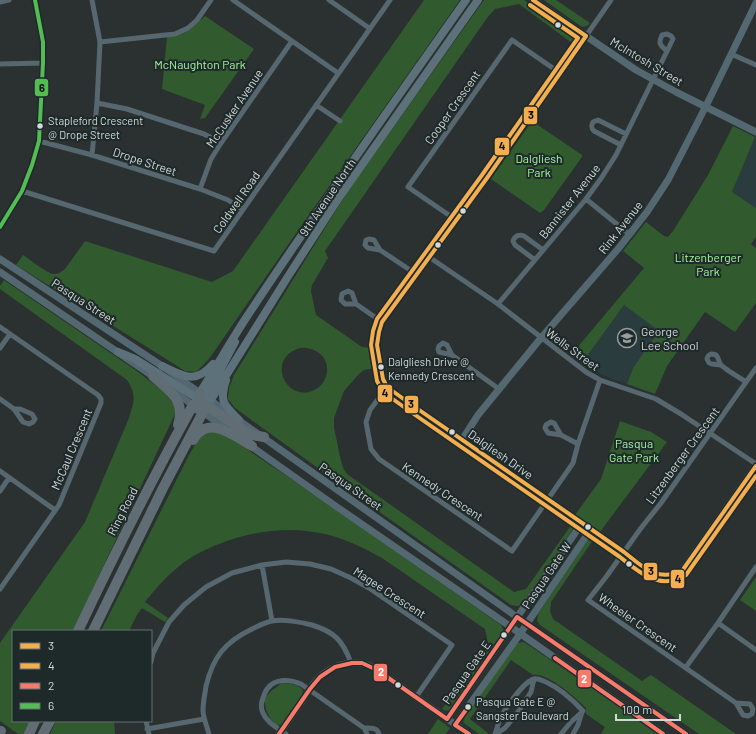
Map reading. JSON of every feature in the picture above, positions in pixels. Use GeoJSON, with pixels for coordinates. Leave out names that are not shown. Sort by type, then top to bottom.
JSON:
{"type":"FeatureCollection","features":[{"type":"Feature","properties":{"kind":"highway"},"geometry":{"type":"LineString","coordinates":[[153,376],[174,396],[180,407],[181,413],[179,422],[172,442]]}},
{"type":"Feature","properties":{"kind":"highway"},"geometry":{"type":"LineString","coordinates":[[93,630],[163,488],[202,402],[243,430],[252,435],[264,437]]}},
{"type":"Feature","properties":{"kind":"highway","name":"Ring Road"},"geometry":{"type":"LineString","coordinates":[[78,630],[172,442],[202,402]]}},
{"type":"Feature","properties":{"kind":"highway"},"geometry":{"type":"LineString","coordinates":[[163,488],[195,435],[203,429],[214,427],[225,431],[252,446]]}},
{"type":"Feature","properties":{"kind":"highway"},"geometry":{"type":"LineString","coordinates":[[29,734],[35,722]]}},
{"type":"Feature","properties":{"kind":"highway"},"geometry":{"type":"LineString","coordinates":[[44,734],[50,722]]}},
{"type":"Feature","properties":{"kind":"main road","name":"9th Avenue North"},"geometry":{"type":"LineString","coordinates":[[202,402],[226,348],[246,317],[466,0]]}},
{"type":"Feature","properties":{"kind":"main road","name":"9th Avenue North"},"geometry":{"type":"LineString","coordinates":[[202,402],[230,369],[338,199],[478,0]]}},
{"type":"Feature","properties":{"kind":"main road"},"geometry":{"type":"LineString","coordinates":[[118,352],[135,359],[202,402],[232,349],[246,317]]}},
{"type":"Feature","properties":{"kind":"main road"},"geometry":{"type":"LineString","coordinates":[[162,366],[184,376],[200,376],[205,373],[226,348]]}},
{"type":"Feature","properties":{"kind":"main road"},"geometry":{"type":"LineString","coordinates":[[230,369],[223,391],[223,400],[228,409],[239,420]]}},
{"type":"Feature","properties":{"kind":"street"},"geometry":{"type":"LineString","coordinates":[[0,2],[9,0]]}},
{"type":"Feature","properties":{"kind":"street"},"geometry":{"type":"LineString","coordinates":[[0,227],[22,191],[39,141],[43,42],[35,0]]}},
{"type":"Feature","properties":{"kind":"street"},"geometry":{"type":"LineString","coordinates":[[92,0],[100,42],[98,102],[92,155]]}},
{"type":"Feature","properties":{"kind":"street"},"geometry":{"type":"LineString","coordinates":[[100,42],[175,34],[188,28],[197,20],[211,0]]}},
{"type":"Feature","properties":{"kind":"street"},"geometry":{"type":"LineString","coordinates":[[234,0],[338,73]]}},
{"type":"Feature","properties":{"kind":"street"},"geometry":{"type":"LineString","coordinates":[[329,0],[369,28]]}},
{"type":"Feature","properties":{"kind":"street","name":"Coldwell Road"},"geometry":{"type":"LineString","coordinates":[[22,191],[214,251],[390,0]]}},
{"type":"Feature","properties":{"kind":"street","name":"McIntosh Street"},"geometry":{"type":"LineString","coordinates":[[533,0],[636,70],[756,132]]}},
{"type":"Feature","properties":{"kind":"street"},"geometry":{"type":"LineString","coordinates":[[387,387],[383,379],[377,345],[382,322],[487,178],[610,0]]}},
{"type":"Feature","properties":{"kind":"street","name":"Rink Avenue"},"geometry":{"type":"LineString","coordinates":[[462,440],[478,415],[647,212],[668,180],[756,3]]}},
{"type":"Feature","properties":{"kind":"street","name":"Cooper Crescent"},"geometry":{"type":"LineString","coordinates":[[456,220],[408,187],[512,40],[560,73]]}},
{"type":"Feature","properties":{"kind":"street","name":"McCusker Avenue"},"geometry":{"type":"LineString","coordinates":[[200,189],[211,159],[292,41]]}},
{"type":"Feature","properties":{"kind":"street","name":"Bannister Avenue"},"geometry":{"type":"LineString","coordinates":[[498,304],[586,199],[602,177],[616,156],[652,79],[667,51]]}},
{"type":"Feature","properties":{"kind":"street"},"geometry":{"type":"LineString","coordinates":[[731,54],[756,65]]}},
{"type":"Feature","properties":{"kind":"street"},"geometry":{"type":"LineString","coordinates":[[0,64],[43,63]]}},
{"type":"Feature","properties":{"kind":"street"},"geometry":{"type":"LineString","coordinates":[[98,102],[127,109],[204,134],[221,143]]}},
{"type":"Feature","properties":{"kind":"street"},"geometry":{"type":"LineString","coordinates":[[316,105],[340,121]]}},
{"type":"Feature","properties":{"kind":"street"},"geometry":{"type":"LineString","coordinates":[[621,145],[594,131],[591,125],[593,122],[598,120],[626,134]]}},
{"type":"Feature","properties":{"kind":"street","name":"Drope Street"},"geometry":{"type":"LineString","coordinates":[[39,141],[92,155],[200,189],[228,200],[242,209]]}},
{"type":"Feature","properties":{"kind":"street"},"geometry":{"type":"LineString","coordinates":[[586,199],[630,234]]}},
{"type":"Feature","properties":{"kind":"street"},"geometry":{"type":"LineString","coordinates":[[535,260],[513,241],[517,235],[524,236],[544,250]]}},
{"type":"Feature","properties":{"kind":"street"},"geometry":{"type":"LineString","coordinates":[[380,250],[416,274]]}},
{"type":"Feature","properties":{"kind":"street","name":"Wells Street"},"geometry":{"type":"LineString","coordinates":[[429,257],[498,304],[586,372],[600,380],[656,399],[681,414],[756,465]]}},
{"type":"Feature","properties":{"kind":"street","name":"Pasqua Street"},"geometry":{"type":"LineString","coordinates":[[0,259],[162,366],[252,446],[662,734]]}},
{"type":"Feature","properties":{"kind":"street","name":"Pasqua Street"},"geometry":{"type":"LineString","coordinates":[[0,272],[153,376],[239,420],[517,618],[686,734]]}},
{"type":"Feature","properties":{"kind":"street"},"geometry":{"type":"LineString","coordinates":[[356,304],[382,322]]}},
{"type":"Feature","properties":{"kind":"street","name":"McCaul Crescent"},"geometry":{"type":"LineString","coordinates":[[0,327],[98,395],[101,400],[100,406],[55,510],[0,589]]}},
{"type":"Feature","properties":{"kind":"street"},"geometry":{"type":"LineString","coordinates":[[0,348],[10,334]]}},
{"type":"Feature","properties":{"kind":"street"},"geometry":{"type":"LineString","coordinates":[[452,355],[500,389]]}},
{"type":"Feature","properties":{"kind":"street"},"geometry":{"type":"LineString","coordinates":[[721,365],[746,382]]}},
{"type":"Feature","properties":{"kind":"street","name":"Litzenberger Crescent"},"geometry":{"type":"LineString","coordinates":[[624,552],[661,503],[756,368]]}},
{"type":"Feature","properties":{"kind":"street"},"geometry":{"type":"LineString","coordinates":[[547,500],[573,463],[600,380]]}},
{"type":"Feature","properties":{"kind":"street","name":"Dalgliesh Drive"},"geometry":{"type":"LineString","coordinates":[[387,387],[651,572],[666,576],[676,575],[682,571],[756,465]]}},
{"type":"Feature","properties":{"kind":"street","name":"Kennedy Crescent"},"geometry":{"type":"LineString","coordinates":[[387,387],[370,410],[366,422],[371,449],[379,459],[512,551],[547,500]]}},
{"type":"Feature","properties":{"kind":"street"},"geometry":{"type":"LineString","coordinates":[[0,399],[14,408]]}},
{"type":"Feature","properties":{"kind":"street"},"geometry":{"type":"LineString","coordinates":[[561,435],[578,444]]}},
{"type":"Feature","properties":{"kind":"street"},"geometry":{"type":"LineString","coordinates":[[0,471],[55,510]]}},
{"type":"Feature","properties":{"kind":"street"},"geometry":{"type":"LineString","coordinates":[[0,491],[9,478]]}},
{"type":"Feature","properties":{"kind":"street","name":"Pasqua Gate W"},"geometry":{"type":"LineString","coordinates":[[517,618],[582,523]]}},
{"type":"Feature","properties":{"kind":"street","name":"Pasqua Gate W"},"geometry":{"type":"LineString","coordinates":[[520,634],[591,529]]}},
{"type":"Feature","properties":{"kind":"street","name":"Wheeler Crescent"},"geometry":{"type":"LineString","coordinates":[[624,552],[588,600],[686,667]]}},
{"type":"Feature","properties":{"kind":"street","name":"Magee Crescent"},"geometry":{"type":"LineString","coordinates":[[152,658],[169,622],[184,605],[206,587],[232,573],[262,565],[286,562],[310,564],[331,569],[369,588],[452,645],[416,697]]}},
{"type":"Feature","properties":{"kind":"street"},"geometry":{"type":"LineString","coordinates":[[262,565],[272,621]]}},
{"type":"Feature","properties":{"kind":"street"},"geometry":{"type":"LineString","coordinates":[[736,703],[686,667],[756,567]]}},
{"type":"Feature","properties":{"kind":"street","name":"Pasqua Gate E"},"geometry":{"type":"LineString","coordinates":[[446,719],[517,618]]}},
{"type":"Feature","properties":{"kind":"street"},"geometry":{"type":"LineString","coordinates":[[209,734],[203,711],[204,696],[212,666],[218,656],[232,641],[258,626],[272,621],[289,621],[303,622],[318,627],[335,636],[341,642],[347,651],[351,663]]}},
{"type":"Feature","properties":{"kind":"street"},"geometry":{"type":"LineString","coordinates":[[718,623],[756,650]]}},
{"type":"Feature","properties":{"kind":"street","name":"Pasqua Gate E"},"geometry":{"type":"LineString","coordinates":[[455,725],[520,634]]}},
{"type":"Feature","properties":{"kind":"street"},"geometry":{"type":"LineString","coordinates":[[367,734],[364,728],[309,690],[301,684],[295,681],[287,680],[278,682],[271,685],[266,690],[262,702],[264,714],[273,726],[283,733],[309,690],[318,679],[328,670],[351,663],[360,663],[377,670],[469,734]]}},
{"type":"Feature","properties":{"kind":"street"},"geometry":{"type":"LineString","coordinates":[[496,734],[505,728],[518,712],[530,692],[534,679]]}},
{"type":"Feature","properties":{"kind":"street"},"geometry":{"type":"LineString","coordinates":[[496,734],[499,720],[510,703],[526,685],[534,679],[539,679],[554,686],[571,698],[583,711]]}},
{"type":"Feature","properties":{"kind":"street"},"geometry":{"type":"LineString","coordinates":[[561,734],[583,711]]}},
{"type":"Feature","properties":{"kind":"street"},"geometry":{"type":"LineString","coordinates":[[573,734],[583,711]]}},
{"type":"Feature","properties":{"kind":"street"},"geometry":{"type":"LineString","coordinates":[[146,722],[148,732],[204,719]]}},
{"type":"Feature","properties":{"kind":"street"},"geometry":{"type":"LineString","coordinates":[[364,728],[375,729],[378,734]]}},
{"type":"Feature","properties":{"kind":"shaded area"},"geometry":{"type":"Polygon","coordinates":[[[756,137],[756,208],[732,192],[756,137]]]}},
{"type":"Feature","properties":{"kind":"shaded area","name":"George Lee School"},"geometry":{"type":"Polygon","coordinates":[[[624,305],[659,331],[633,368],[627,384],[602,375],[582,363],[624,305]]]}},
{"type":"Feature","properties":{"kind":"green space"},"geometry":{"type":"Polygon","coordinates":[[[424,0],[460,0],[209,359],[196,372],[185,371],[16,265],[23,255],[40,267],[53,274],[57,274],[65,269],[85,241],[212,282],[233,271],[424,0]]]}},
{"type":"Feature","properties":{"kind":"green space"},"geometry":{"type":"Polygon","coordinates":[[[484,0],[524,0],[576,36],[579,41],[576,46],[519,4],[495,9],[487,18],[325,251],[328,258],[312,285],[311,291],[316,315],[362,347],[373,348],[376,368],[364,370],[344,391],[334,418],[334,428],[341,461],[347,474],[514,592],[526,589],[572,524],[572,531],[521,605],[511,605],[235,408],[228,399],[229,388],[234,375],[346,194],[484,0]],[[300,348],[291,352],[285,358],[282,366],[282,373],[289,387],[303,393],[312,391],[320,386],[324,381],[327,372],[327,366],[322,356],[312,349],[300,348]]]}},
{"type":"Feature","properties":{"kind":"green space"},"geometry":{"type":"Polygon","coordinates":[[[544,0],[556,0],[590,23],[587,26],[582,27],[544,0]]]}},
{"type":"Feature","properties":{"kind":"green space","name":"McNaughton Park"},"geometry":{"type":"Polygon","coordinates":[[[205,16],[254,49],[205,118],[200,119],[205,105],[162,89],[167,37],[188,30],[205,16]]]}},
{"type":"Feature","properties":{"kind":"green space","name":"Dalgliesh Park"},"geometry":{"type":"Polygon","coordinates":[[[532,121],[582,155],[544,210],[540,213],[491,179],[532,121]]]}},
{"type":"Feature","properties":{"kind":"green space","name":"Litzenberger Park"},"geometry":{"type":"Polygon","coordinates":[[[733,126],[755,137],[732,192],[756,208],[756,237],[751,244],[756,248],[756,303],[735,332],[705,312],[667,366],[655,394],[627,384],[633,368],[659,331],[624,305],[582,363],[571,355],[644,268],[623,251],[646,222],[664,236],[668,237],[708,175],[733,126]]]}},
{"type":"Feature","properties":{"kind":"green space"},"geometry":{"type":"Polygon","coordinates":[[[4,280],[134,369],[163,391],[175,406],[175,414],[73,630],[12,630],[12,722],[31,722],[25,734],[18,734],[0,721],[0,643],[85,522],[129,418],[134,399],[132,390],[127,380],[0,289],[0,286],[4,280]]]}},
{"type":"Feature","properties":{"kind":"green space","name":"Pasqua Gate Park"},"geometry":{"type":"Polygon","coordinates":[[[620,421],[651,432],[667,442],[600,532],[575,515],[601,479],[620,421]]]}},
{"type":"Feature","properties":{"kind":"green space"},"geometry":{"type":"Polygon","coordinates":[[[216,430],[226,435],[328,504],[501,625],[504,632],[449,710],[446,711],[442,709],[488,643],[485,629],[382,558],[352,543],[320,533],[289,530],[273,531],[243,536],[213,546],[184,562],[163,581],[145,602],[168,618],[165,622],[142,608],[130,630],[102,630],[189,455],[199,438],[206,432],[216,430]]]}},
{"type":"Feature","properties":{"kind":"green space"},"geometry":{"type":"Polygon","coordinates":[[[591,539],[593,540],[551,602],[550,611],[553,619],[642,681],[651,675],[736,734],[699,734],[540,625],[537,621],[538,614],[587,541],[591,539]]]}},
{"type":"Feature","properties":{"kind":"green space"},"geometry":{"type":"Polygon","coordinates":[[[756,577],[756,611],[740,600],[756,577]]]}},
{"type":"Feature","properties":{"kind":"green space"},"geometry":{"type":"Polygon","coordinates":[[[524,642],[659,734],[601,734],[605,727],[586,714],[586,708],[569,692],[546,677],[533,675],[511,660],[470,719],[488,733],[479,734],[463,722],[465,717],[517,643],[524,642]]]}},
{"type":"Feature","properties":{"kind":"green space"},"geometry":{"type":"Polygon","coordinates":[[[282,683],[297,685],[303,690],[302,695],[282,724],[277,726],[268,714],[264,699],[271,691],[282,683]]]}},
{"type":"Feature","properties":{"kind":"green space"},"geometry":{"type":"Polygon","coordinates":[[[438,719],[450,728],[446,734],[428,734],[438,719]]]}},
{"type":"Feature","properties":{"kind":"green space"},"geometry":{"type":"Polygon","coordinates":[[[56,722],[114,722],[115,734],[50,734],[56,722]]]}},
{"type":"Feature","properties":{"kind":"transit line","name":"6"},"geometry":{"type":"LineString","coordinates":[[0,227],[22,191],[39,141],[43,42],[35,0]]}},
{"type":"Feature","properties":{"kind":"transit line","name":"3"},"geometry":{"type":"LineString","coordinates":[[533,0],[586,36],[487,178],[382,322],[377,345],[383,379],[387,387],[412,405],[624,552],[644,568],[657,574],[665,575],[682,571],[756,466]]}},
{"type":"Feature","properties":{"kind":"transit line","name":"4"},"geometry":{"type":"LineString","coordinates":[[530,5],[578,38],[482,175],[377,319],[371,345],[377,381],[383,392],[408,410],[620,557],[635,569],[659,581],[668,581],[686,575],[756,476]]}},
{"type":"Feature","properties":{"kind":"transit line","name":"2"},"geometry":{"type":"LineString","coordinates":[[279,734],[320,677],[335,667],[352,663],[362,663],[377,670],[447,719],[517,617],[686,734]]}},
{"type":"Feature","properties":{"kind":"transit line","name":"2"},"geometry":{"type":"LineString","coordinates":[[555,658],[663,734]]}},
{"type":"Feature","properties":{"kind":"transit line","name":"2"},"geometry":{"type":"LineString","coordinates":[[468,707],[455,725],[469,734]]}},
{"type":"Feature","properties":{"kind":"place","name":"Stapleford Crescent @ Drope Street"},"geometry":{"type":"Point","coordinates":[40,126]}},
{"type":"Feature","properties":{"kind":"place","name":"George Lee School"},"geometry":{"type":"Point","coordinates":[627,338]}},
{"type":"Feature","properties":{"kind":"place","name":"Dalgliesh Drive @ Kennedy Crescent"},"geometry":{"type":"Point","coordinates":[381,367]}},
{"type":"Feature","properties":{"kind":"place","name":"Pasqua Gate E @ Sangster Boulevard"},"geometry":{"type":"Point","coordinates":[468,707]}}]}
